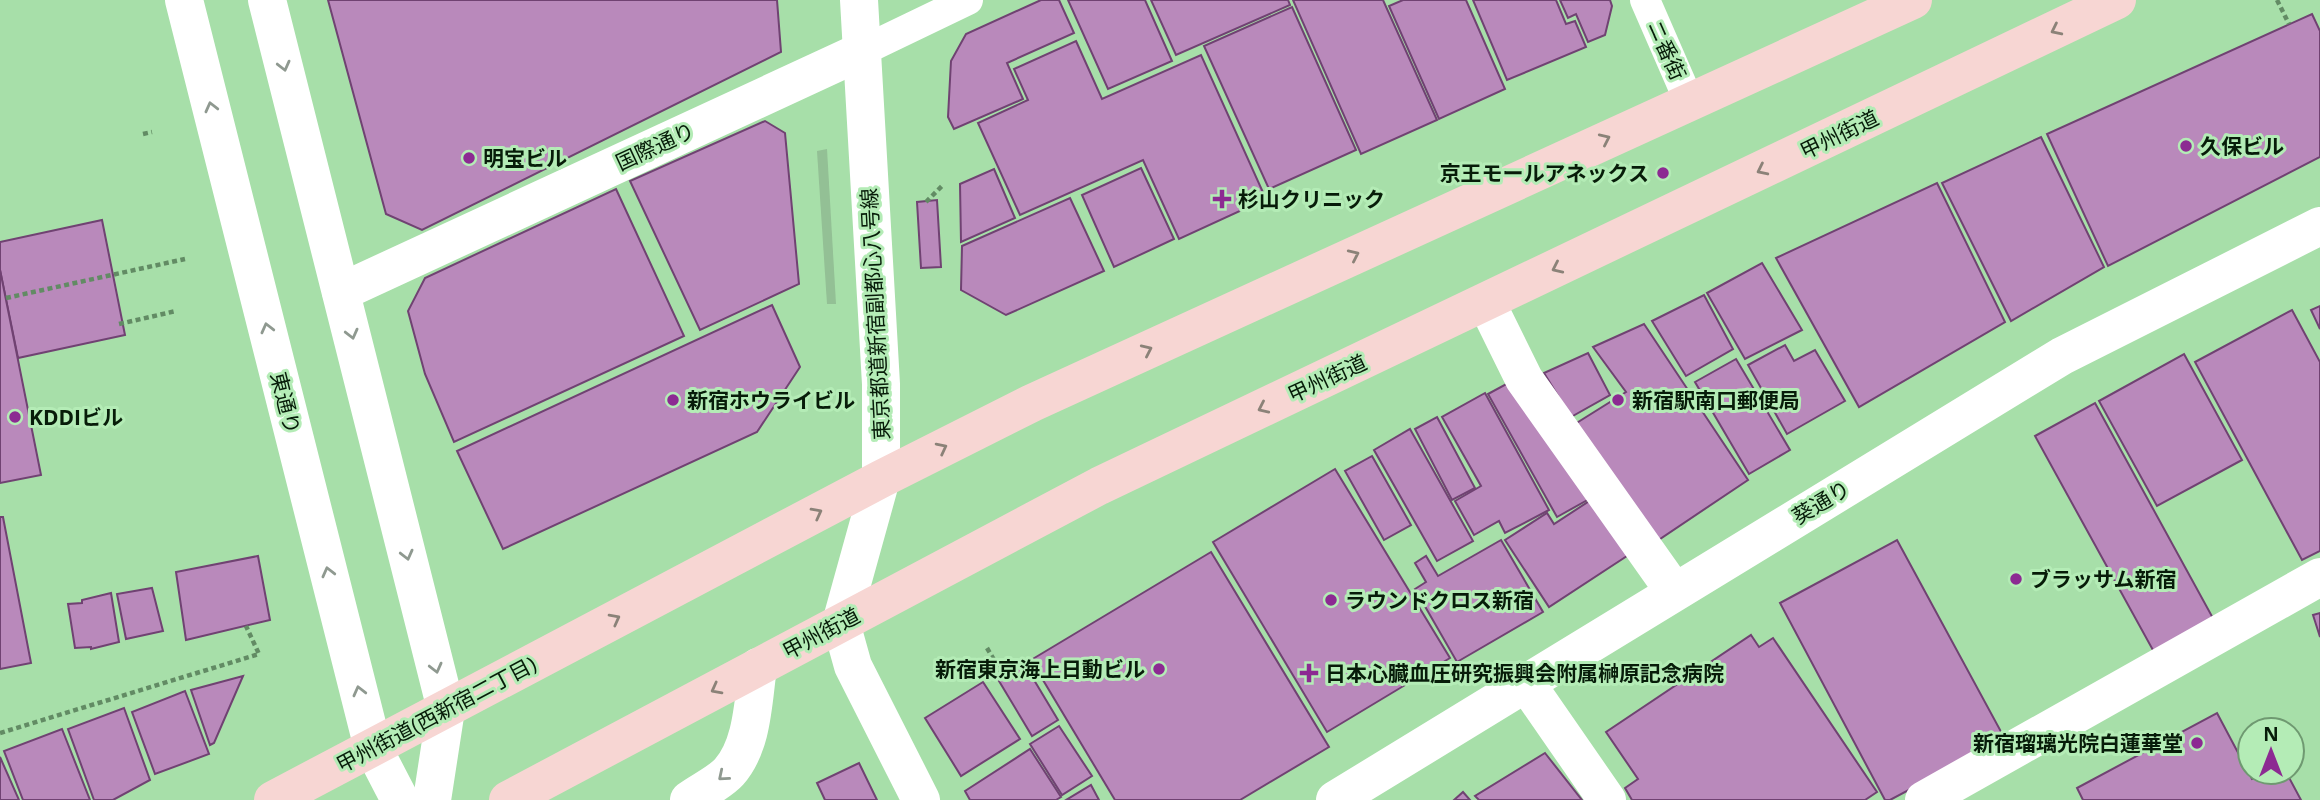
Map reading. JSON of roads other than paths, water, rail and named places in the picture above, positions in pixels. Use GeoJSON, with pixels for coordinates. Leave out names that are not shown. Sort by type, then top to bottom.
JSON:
{"type":"FeatureCollection","features":[{"type":"Feature","properties":{"kind":"highway"},"geometry":{"type":"LineString","coordinates":[[881,479],[1031,403],[1913,0]]}},
{"type":"Feature","properties":{"kind":"highway","name":"甲州街道"},"geometry":{"type":"LineString","coordinates":[[508,800],[1099,486],[2117,0]]}},
{"type":"Feature","properties":{"kind":"highway","name":"甲州街道(西新宿二丁目)"},"geometry":{"type":"LineString","coordinates":[[273,800],[881,479]]}},
{"type":"Feature","properties":{"kind":"street","name":"東通り"},"geometry":{"type":"LineString","coordinates":[[184,0],[373,748],[400,800]]}},
{"type":"Feature","properties":{"kind":"street"},"geometry":{"type":"LineString","coordinates":[[267,0],[446,709],[432,800]]}},
{"type":"Feature","properties":{"kind":"street","name":"東京都道新宿副都心八号線"},"geometry":{"type":"LineString","coordinates":[[841,622],[881,479],[881,384],[859,0]]}},
{"type":"Feature","properties":{"kind":"street","name":"国際通り"},"geometry":{"type":"LineString","coordinates":[[341,292],[968,0]]}},
{"type":"Feature","properties":{"kind":"street","name":"ニ番街"},"geometry":{"type":"LineString","coordinates":[[1645,0],[1689,101]]}},
{"type":"Feature","properties":{"kind":"street","name":"葵通り"},"geometry":{"type":"LineString","coordinates":[[1335,800],[2062,356],[2320,226]]}},
{"type":"Feature","properties":{"kind":"street"},"geometry":{"type":"LineString","coordinates":[[1486,302],[1524,379],[1674,592]]}},
{"type":"Feature","properties":{"kind":"street"},"geometry":{"type":"LineString","coordinates":[[1924,800],[2320,577]]}},
{"type":"Feature","properties":{"kind":"street"},"geometry":{"type":"LineString","coordinates":[[841,622],[853,666],[921,800]]}},
{"type":"Feature","properties":{"kind":"street"},"geometry":{"type":"LineString","coordinates":[[689,800],[728,773],[738,759],[747,737],[758,667]]}},
{"type":"Feature","properties":{"kind":"street"},"geometry":{"type":"LineString","coordinates":[[1526,683],[1607,800]]}},
{"type":"Feature","properties":{"kind":"place","name":"久保ビル"},"geometry":{"type":"Point","coordinates":[2186,146]}},
{"type":"Feature","properties":{"kind":"place","name":"明宝ビル"},"geometry":{"type":"Point","coordinates":[469,158]}},
{"type":"Feature","properties":{"kind":"place","name":"京王モールアネックス"},"geometry":{"type":"Point","coordinates":[1663,173]}},
{"type":"Feature","properties":{"kind":"place","name":"杉山クリニック"},"geometry":{"type":"Point","coordinates":[1222,199]}},
{"type":"Feature","properties":{"kind":"place","name":"新宿ホウライビル"},"geometry":{"type":"Point","coordinates":[673,400]}},
{"type":"Feature","properties":{"kind":"place","name":"新宿駅南口郵便局"},"geometry":{"type":"Point","coordinates":[1618,400]}},
{"type":"Feature","properties":{"kind":"place","name":"KDDIビル"},"geometry":{"type":"Point","coordinates":[15,417]}},
{"type":"Feature","properties":{"kind":"place","name":"ブラッサム新宿"},"geometry":{"type":"Point","coordinates":[2016,579]}},
{"type":"Feature","properties":{"kind":"place","name":"ラウンドクロス新宿"},"geometry":{"type":"Point","coordinates":[1331,600]}},
{"type":"Feature","properties":{"kind":"place","name":"新宿東京海上日動ビル"},"geometry":{"type":"Point","coordinates":[1159,669]}},
{"type":"Feature","properties":{"kind":"place","name":"日本心臓血圧研究振興会附属榊原記念病院"},"geometry":{"type":"Point","coordinates":[1309,673]}},
{"type":"Feature","properties":{"kind":"place","name":"新宿瑠璃光院白蓮華堂"},"geometry":{"type":"Point","coordinates":[2197,743]}}]}
